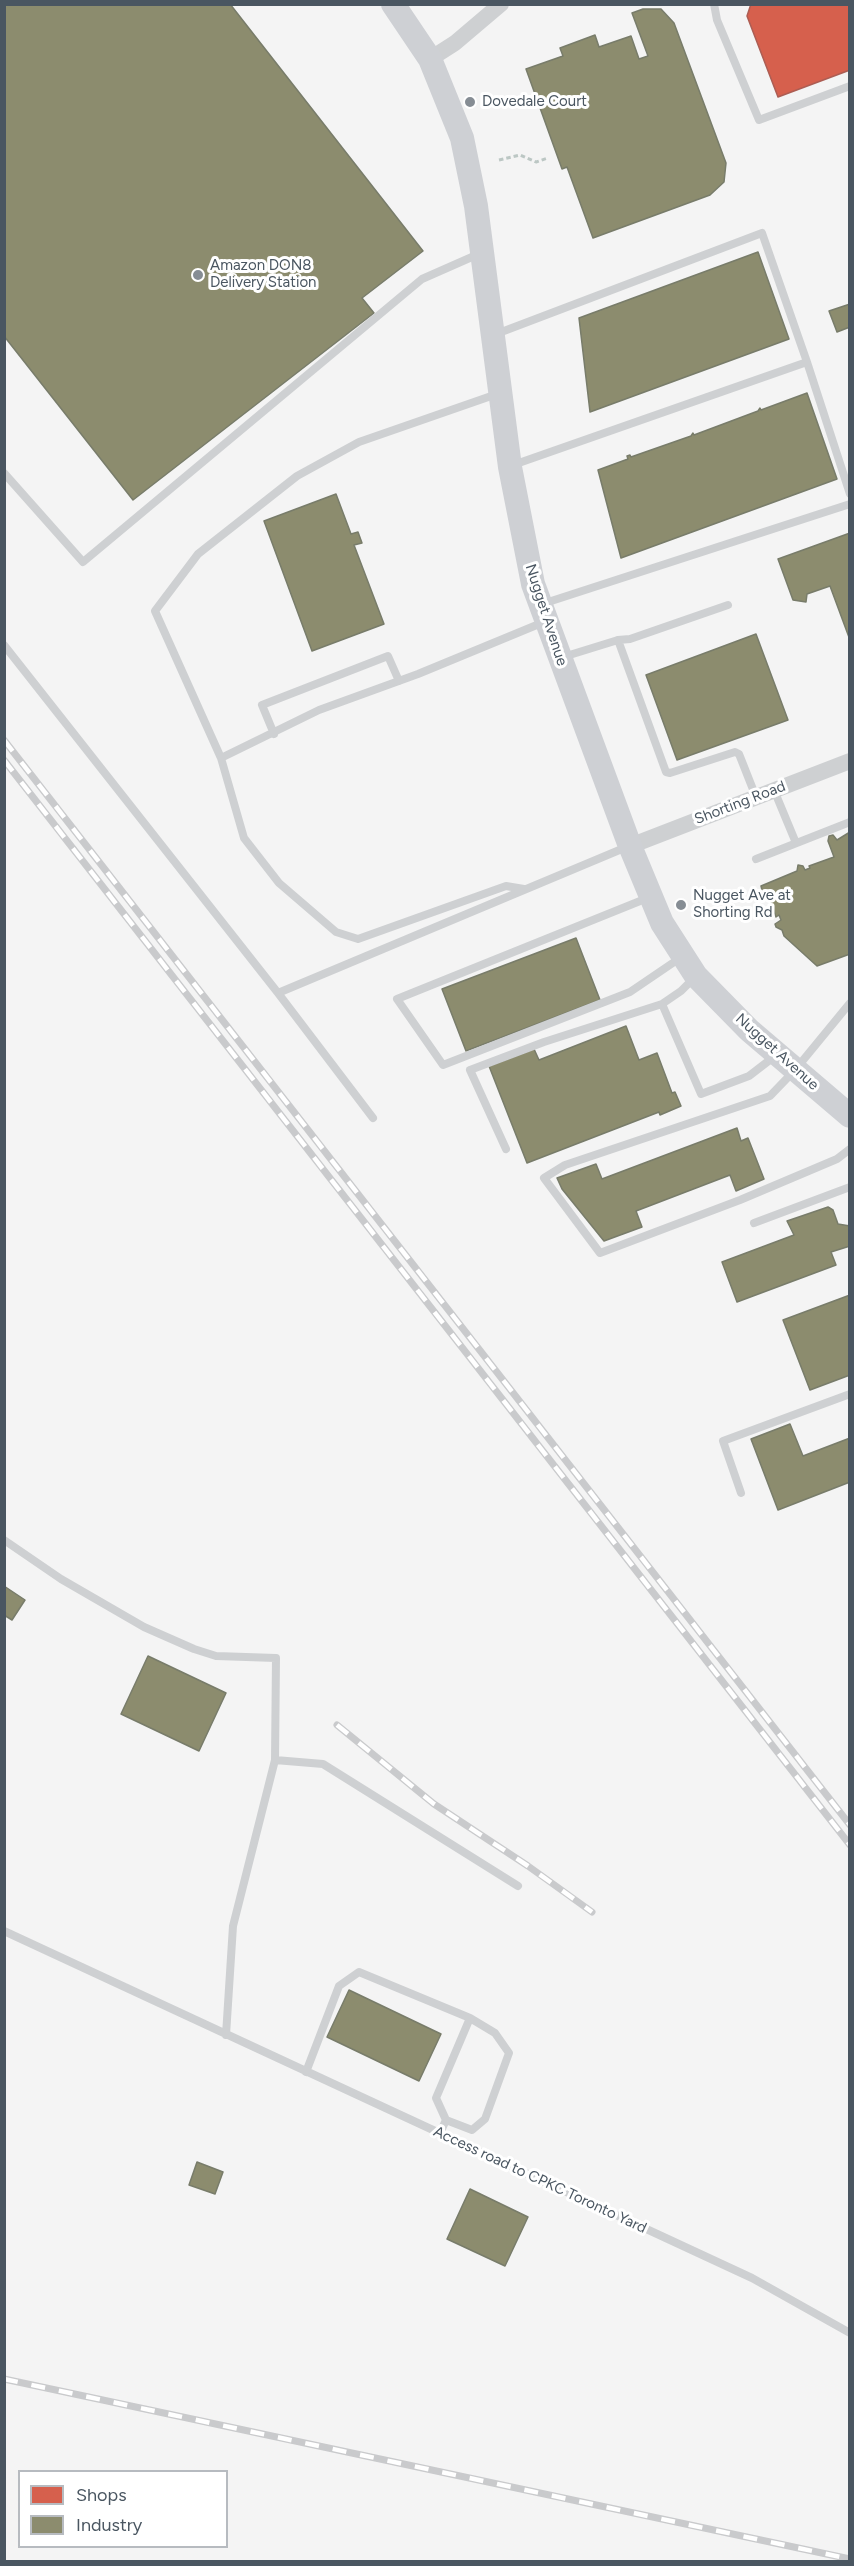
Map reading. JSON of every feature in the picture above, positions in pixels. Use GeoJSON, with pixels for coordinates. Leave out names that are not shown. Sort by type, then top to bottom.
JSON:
{"type":"FeatureCollection","features":[{"type":"Feature","properties":{"kind":"street","name":"Nugget Avenue"},"geometry":{"type":"LineString","coordinates":[[393,4],[430,59],[462,138],[476,206],[510,466],[533,584],[630,846],[662,923],[696,976],[749,1030],[849,1116]]}},
{"type":"Feature","properties":{"kind":"street"},"geometry":{"type":"LineString","coordinates":[[430,59],[455,43],[501,4]]}},
{"type":"Feature","properties":{"kind":"street","name":"Shorting Road"},"geometry":{"type":"LineString","coordinates":[[630,846],[849,761]]}},
{"type":"Feature","properties":{"kind":"lane"},"geometry":{"type":"LineString","coordinates":[[714,4],[717,20],[759,120],[849,86]]}},
{"type":"Feature","properties":{"kind":"lane"},"geometry":{"type":"LineString","coordinates":[[493,335],[762,233],[807,362],[849,494]]}},
{"type":"Feature","properties":{"kind":"lane"},"geometry":{"type":"LineString","coordinates":[[4,473],[82,562],[422,279],[481,253]]}},
{"type":"Feature","properties":{"kind":"lane"},"geometry":{"type":"LineString","coordinates":[[510,466],[807,362]]}},
{"type":"Feature","properties":{"kind":"lane"},"geometry":{"type":"LineString","coordinates":[[500,393],[359,441],[297,476],[198,555],[155,611],[221,758],[244,838],[279,883],[336,932],[358,939],[506,886],[524,889]]}},
{"type":"Feature","properties":{"kind":"lane"},"geometry":{"type":"LineString","coordinates":[[221,758],[319,710],[418,674],[543,613],[849,504]]}},
{"type":"Feature","properties":{"kind":"lane"},"geometry":{"type":"LineString","coordinates":[[559,658],[618,640],[630,639],[728,605]]}},
{"type":"Feature","properties":{"kind":"lane"},"geometry":{"type":"LineString","coordinates":[[618,640],[666,772],[670,773],[735,752],[739,754],[756,797]]}},
{"type":"Feature","properties":{"kind":"lane"},"geometry":{"type":"LineString","coordinates":[[4,645],[278,993],[373,1118]]}},
{"type":"Feature","properties":{"kind":"lane"},"geometry":{"type":"LineString","coordinates":[[274,734],[262,705],[388,656],[399,681]]}},
{"type":"Feature","properties":{"kind":"lane"},"geometry":{"type":"LineString","coordinates":[[774,790],[796,843]]}},
{"type":"Feature","properties":{"kind":"lane"},"geometry":{"type":"LineString","coordinates":[[756,859],[849,822]]}},
{"type":"Feature","properties":{"kind":"lane"},"geometry":{"type":"LineString","coordinates":[[278,993],[630,846]]}},
{"type":"Feature","properties":{"kind":"lane"},"geometry":{"type":"LineString","coordinates":[[651,897],[397,999],[443,1065],[630,992],[683,956]]}},
{"type":"Feature","properties":{"kind":"lane"},"geometry":{"type":"LineString","coordinates":[[506,1149],[470,1070],[544,1042],[662,1004],[681,991],[696,976]]}},
{"type":"Feature","properties":{"kind":"lane"},"geometry":{"type":"LineString","coordinates":[[849,1003],[795,1070],[770,1096],[565,1165],[544,1178],[600,1253],[740,1200],[837,1160],[849,1149]]}},
{"type":"Feature","properties":{"kind":"lane"},"geometry":{"type":"LineString","coordinates":[[662,1004],[701,1094],[749,1076],[777,1054]]}},
{"type":"Feature","properties":{"kind":"lane"},"geometry":{"type":"LineString","coordinates":[[754,1223],[849,1187]]}},
{"type":"Feature","properties":{"kind":"lane"},"geometry":{"type":"LineString","coordinates":[[741,1493],[723,1441],[849,1394]]}},
{"type":"Feature","properties":{"kind":"lane"},"geometry":{"type":"LineString","coordinates":[[4,1540],[61,1579],[144,1627],[194,1649],[216,1656],[276,1658],[275,1760],[233,1926],[226,2035]]}},
{"type":"Feature","properties":{"kind":"lane"},"geometry":{"type":"LineString","coordinates":[[275,1760],[323,1764],[518,1886]]}},
{"type":"Feature","properties":{"kind":"lane","name":"Access road to CPKC Toronto Yard"},"geometry":{"type":"LineString","coordinates":[[4,1931],[752,2278],[849,2332]]}},
{"type":"Feature","properties":{"kind":"lane"},"geometry":{"type":"LineString","coordinates":[[306,2072],[339,1986],[359,1972],[470,2018],[495,2033],[509,2053],[485,2119],[472,2130],[446,2120],[436,2098],[470,2018]]}},
{"type":"Feature","properties":{"kind":"lane"},"geometry":{"type":"LineString","coordinates":[[440,2133],[446,2120]]}},
{"type":"Feature","properties":{"kind":"path"},"geometry":{"type":"LineString","coordinates":[[499,160],[520,155],[536,162],[548,158]]}},
{"type":"Feature","properties":{"kind":"building: Shops"},"geometry":{"type":"Polygon","coordinates":[[[751,4],[850,4],[850,70],[778,97],[747,16],[751,4]]]}},
{"type":"Feature","properties":{"kind":"building: Industry","name":"Amazon DON8 Delivery Station"},"geometry":{"type":"Polygon","coordinates":[[[4,4],[230,4],[423,251],[362,298],[374,313],[133,500],[4,336],[4,4]]]}},
{"type":"Feature","properties":{"kind":"building: Industry"},"geometry":{"type":"Polygon","coordinates":[[[643,9],[661,9],[674,23],[726,163],[724,182],[710,195],[593,238],[567,167],[562,169],[526,69],[563,56],[560,48],[595,35],[599,47],[631,36],[639,59],[648,56],[632,13],[643,9]]]}},
{"type":"Feature","properties":{"kind":"building: Industry"},"geometry":{"type":"Polygon","coordinates":[[[758,252],[789,339],[590,412],[579,318],[758,252]]]}},
{"type":"Feature","properties":{"kind":"building: Industry"},"geometry":{"type":"Polygon","coordinates":[[[850,304],[850,327],[837,332],[829,311],[850,304]]]}},
{"type":"Feature","properties":{"kind":"building: Industry"},"geometry":{"type":"Polygon","coordinates":[[[807,393],[837,479],[621,558],[598,470],[628,459],[627,456],[631,457],[691,436],[693,433],[694,435],[758,411],[760,408],[761,410],[807,393]]]}},
{"type":"Feature","properties":{"kind":"building: Industry"},"geometry":{"type":"Polygon","coordinates":[[[336,494],[351,534],[358,532],[362,543],[354,545],[384,624],[312,651],[264,521],[336,494]]]}},
{"type":"Feature","properties":{"kind":"building: Industry"},"geometry":{"type":"Polygon","coordinates":[[[850,533],[850,640],[830,586],[807,594],[806,602],[793,600],[778,559],[850,533]]]}},
{"type":"Feature","properties":{"kind":"building: Industry"},"geometry":{"type":"Polygon","coordinates":[[[756,634],[788,720],[677,760],[646,675],[756,634]]]}},
{"type":"Feature","properties":{"kind":"building: Industry"},"geometry":{"type":"Polygon","coordinates":[[[850,832],[850,954],[817,966],[784,936],[782,930],[776,927],[775,924],[781,920],[779,915],[776,917],[767,891],[762,890],[761,886],[797,871],[798,865],[803,866],[805,870],[810,868],[809,866],[834,857],[828,841],[829,836],[833,835],[837,840],[850,832]]]}},
{"type":"Feature","properties":{"kind":"building: Industry"},"geometry":{"type":"Polygon","coordinates":[[[576,938],[600,1000],[466,1051],[442,989],[576,938]]]}},
{"type":"Feature","properties":{"kind":"building: Industry"},"geometry":{"type":"Polygon","coordinates":[[[626,1026],[639,1060],[657,1053],[672,1093],[675,1092],[681,1106],[660,1115],[659,1112],[527,1163],[489,1066],[534,1049],[539,1060],[626,1026]]]}},
{"type":"Feature","properties":{"kind":"building: Industry"},"geometry":{"type":"Polygon","coordinates":[[[737,1128],[741,1141],[748,1138],[764,1179],[736,1191],[730,1175],[636,1211],[642,1227],[604,1241],[562,1189],[557,1178],[596,1164],[602,1179],[737,1128]]]}},
{"type":"Feature","properties":{"kind":"building: Industry"},"geometry":{"type":"Polygon","coordinates":[[[828,1207],[833,1210],[838,1224],[850,1226],[850,1246],[831,1252],[836,1265],[737,1302],[722,1262],[794,1235],[787,1221],[828,1207]]]}},
{"type":"Feature","properties":{"kind":"building: Industry"},"geometry":{"type":"Polygon","coordinates":[[[850,1295],[850,1375],[810,1390],[783,1320],[850,1295]]]}},
{"type":"Feature","properties":{"kind":"building: Industry"},"geometry":{"type":"Polygon","coordinates":[[[790,1424],[803,1456],[850,1438],[850,1482],[778,1510],[751,1439],[790,1424]]]}},
{"type":"Feature","properties":{"kind":"building: Industry"},"geometry":{"type":"Polygon","coordinates":[[[4,1586],[25,1600],[12,1620],[4,1615],[4,1586]]]}},
{"type":"Feature","properties":{"kind":"building: Industry"},"geometry":{"type":"Polygon","coordinates":[[[148,1656],[226,1693],[199,1751],[121,1714],[148,1656]]]}},
{"type":"Feature","properties":{"kind":"building: Industry"},"geometry":{"type":"Polygon","coordinates":[[[349,1990],[441,2034],[419,2081],[327,2037],[349,1990]]]}},
{"type":"Feature","properties":{"kind":"building: Industry"},"geometry":{"type":"Polygon","coordinates":[[[197,2162],[223,2172],[215,2194],[189,2185],[197,2162]]]}},
{"type":"Feature","properties":{"kind":"building: Industry"},"geometry":{"type":"Polygon","coordinates":[[[470,2189],[528,2217],[505,2266],[447,2239],[470,2189]]]}},
{"type":"Feature","properties":{"kind":"railway"},"geometry":{"type":"LineString","coordinates":[[4,740],[850,1825]]}},
{"type":"Feature","properties":{"kind":"railway"},"geometry":{"type":"LineString","coordinates":[[4,760],[850,1845]]}},
{"type":"Feature","properties":{"kind":"railway"},"geometry":{"type":"LineString","coordinates":[[337,1725],[434,1804],[528,1866],[592,1912]]}},
{"type":"Feature","properties":{"kind":"railway"},"geometry":{"type":"LineString","coordinates":[[4,2379],[850,2559]]}},
{"type":"Feature","properties":{"kind":"place","name":"Dovedale Court"},"geometry":{"type":"Point","coordinates":[470,102]}},
{"type":"Feature","properties":{"kind":"place","name":"Amazon DON8 Delivery Station"},"geometry":{"type":"Point","coordinates":[198,275]}},
{"type":"Feature","properties":{"kind":"place","name":"Nugget Ave at Shorting Rd"},"geometry":{"type":"Point","coordinates":[681,905]}}]}
